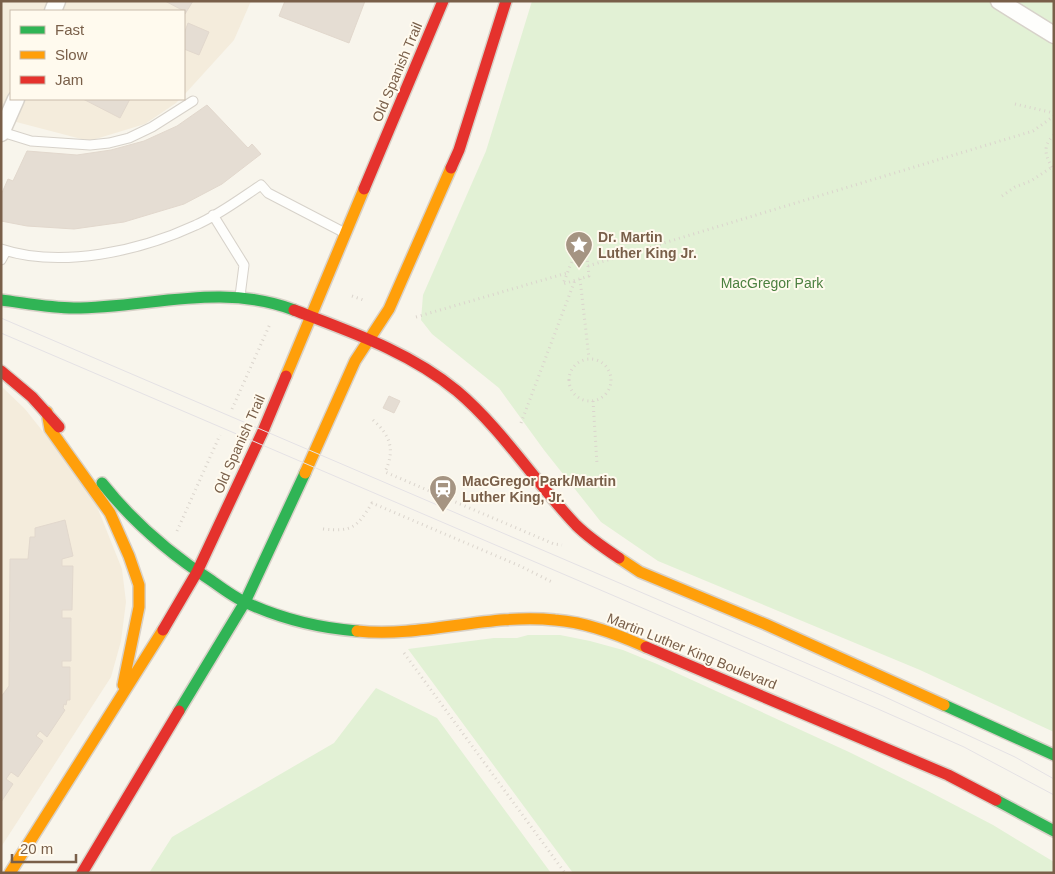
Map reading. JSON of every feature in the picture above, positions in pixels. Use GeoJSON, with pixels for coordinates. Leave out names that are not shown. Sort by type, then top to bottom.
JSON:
{"type":"FeatureCollection","features":[{"type":"Feature","properties":{"kind":"main road","name":"Old Spanish Trail"},"geometry":{"type":"LineString","coordinates":[[10,873],[121,700],[196,572],[263,431],[443,1]]}},
{"type":"Feature","properties":{"kind":"main road"},"geometry":{"type":"LineString","coordinates":[[82,873],[245,602],[355,362],[389,309],[458,150],[506,1]]}},
{"type":"Feature","properties":{"kind":"main road"},"geometry":{"type":"LineString","coordinates":[[1,300],[72,308],[109,306],[183,297],[240,298],[279,304],[369,339],[428,369],[458,392],[484,417],[577,526],[601,546],[640,572],[765,624],[1054,755]]}},
{"type":"Feature","properties":{"kind":"main road","name":"Martin Luther King Boulevard"},"geometry":{"type":"LineString","coordinates":[[1,371],[14,380],[47,412],[116,501],[156,540],[196,572],[245,602],[286,618],[327,627],[369,633],[405,632],[495,620],[546,619],[583,624],[630,640],[948,775],[1054,831]]}},
{"type":"Feature","properties":{"kind":"main road"},"geometry":{"type":"LineString","coordinates":[[47,412],[50,429],[110,513],[129,556],[139,586],[139,607],[121,700]]}},
{"type":"Feature","properties":{"kind":"street"},"geometry":{"type":"LineString","coordinates":[[999,1],[1054,35]]}},
{"type":"Feature","properties":{"kind":"street"},"geometry":{"type":"LineString","coordinates":[[2,133],[16,100]]}},
{"type":"Feature","properties":{"kind":"lane"},"geometry":{"type":"LineString","coordinates":[[2,133],[31,141],[90,145],[109,143],[129,138],[152,127],[193,101]]}},
{"type":"Feature","properties":{"kind":"lane"},"geometry":{"type":"LineString","coordinates":[[1,260],[4,250],[34,256],[96,255],[129,249],[197,225],[261,185],[268,193],[346,233]]}},
{"type":"Feature","properties":{"kind":"lane"},"geometry":{"type":"LineString","coordinates":[[214,215],[244,265],[240,298]]}},
{"type":"Feature","properties":{"kind":"path"},"geometry":{"type":"LineString","coordinates":[[1016,104],[1054,115]]}},
{"type":"Feature","properties":{"kind":"path"},"geometry":{"type":"LineString","coordinates":[[588,266],[1033,131],[1054,115]]}},
{"type":"Feature","properties":{"kind":"path"},"geometry":{"type":"LineString","coordinates":[[1002,196],[1015,187],[1053,169],[1047,159],[1045,149],[1048,140],[1054,135]]}},
{"type":"Feature","properties":{"kind":"path"},"geometry":{"type":"LineString","coordinates":[[587,256],[589,276],[563,284],[567,273],[572,261],[587,256]]}},
{"type":"Feature","properties":{"kind":"path"},"geometry":{"type":"LineString","coordinates":[[416,317],[567,273]]}},
{"type":"Feature","properties":{"kind":"path"},"geometry":{"type":"LineString","coordinates":[[580,279],[589,358]]}},
{"type":"Feature","properties":{"kind":"path"},"geometry":{"type":"LineString","coordinates":[[521,423],[575,280]]}},
{"type":"Feature","properties":{"kind":"path"},"geometry":{"type":"LineString","coordinates":[[352,296],[371,303]]}},
{"type":"Feature","properties":{"kind":"path"},"geometry":{"type":"LineString","coordinates":[[232,409],[272,319]]}},
{"type":"Feature","properties":{"kind":"path"},"geometry":{"type":"LineString","coordinates":[[589,358],[602,362],[610,374],[611,381],[610,388],[606,394],[593,401],[586,401],[574,394],[568,382],[572,368],[582,360],[589,358]]}},
{"type":"Feature","properties":{"kind":"path"},"geometry":{"type":"LineString","coordinates":[[593,401],[598,464]]}},
{"type":"Feature","properties":{"kind":"path"},"geometry":{"type":"LineString","coordinates":[[373,420],[389,441],[390,457],[385,472],[554,544],[562,545]]}},
{"type":"Feature","properties":{"kind":"path"},"geometry":{"type":"LineString","coordinates":[[176,533],[220,435]]}},
{"type":"Feature","properties":{"kind":"path"},"geometry":{"type":"LineString","coordinates":[[324,529],[340,531],[351,527],[363,519],[372,504],[520,566],[552,582]]}},
{"type":"Feature","properties":{"kind":"path"},"geometry":{"type":"LineString","coordinates":[[400,647],[565,873]]}},
{"type":"Feature","properties":{"kind":"shaded area"},"geometry":{"type":"Polygon","coordinates":[[[1,1],[251,1],[234,40],[185,94],[185,10],[10,10],[10,100],[179,100],[145,124],[89,141],[1,118],[1,1]]]}},
{"type":"Feature","properties":{"kind":"shaded area"},"geometry":{"type":"Polygon","coordinates":[[[1,386],[25,409],[75,472],[96,504],[122,569],[126,602],[121,641],[111,677],[1,847],[1,386]]]}},
{"type":"Feature","properties":{"kind":"green space","name":"MacGregor Park"},"geometry":{"type":"Polygon","coordinates":[[[532,1],[1054,1],[1054,732],[920,670],[658,561],[601,522],[544,450],[499,388],[432,334],[421,320],[423,295],[486,151],[532,1]]]}},
{"type":"Feature","properties":{"kind":"green space"},"geometry":{"type":"Polygon","coordinates":[[[528,635],[560,635],[590,641],[623,650],[657,664],[849,752],[993,825],[1054,862],[1054,873],[573,873],[408,649],[494,638],[517,638],[528,635]]]}},
{"type":"Feature","properties":{"kind":"green space"},"geometry":{"type":"Polygon","coordinates":[[[376,688],[437,718],[551,873],[149,873],[172,837],[334,743],[376,688]]]}},
{"type":"Feature","properties":{"kind":"building"},"geometry":{"type":"Polygon","coordinates":[[[165,1],[193,1],[185,14],[185,10],[165,1]]]}},
{"type":"Feature","properties":{"kind":"building"},"geometry":{"type":"Polygon","coordinates":[[[285,1],[365,1],[349,43],[279,16],[285,1]]]}},
{"type":"Feature","properties":{"kind":"building"},"geometry":{"type":"Polygon","coordinates":[[[188,23],[209,32],[199,55],[185,49],[185,31],[188,23]]]}},
{"type":"Feature","properties":{"kind":"building"},"geometry":{"type":"Polygon","coordinates":[[[85,100],[129,100],[120,118],[85,100]]]}},
{"type":"Feature","properties":{"kind":"building"},"geometry":{"type":"Polygon","coordinates":[[[207,105],[248,148],[252,144],[261,154],[222,184],[184,204],[124,222],[74,229],[27,226],[1,221],[1,195],[8,179],[13,181],[27,151],[77,155],[111,150],[144,141],[177,126],[207,105]]]}},
{"type":"Feature","properties":{"kind":"building"},"geometry":{"type":"Polygon","coordinates":[[[389,396],[400,401],[394,413],[383,408],[389,396]]]}},
{"type":"Feature","properties":{"kind":"building"},"geometry":{"type":"Polygon","coordinates":[[[65,520],[73,556],[62,559],[62,566],[73,566],[72,610],[62,610],[62,618],[71,618],[71,661],[62,661],[62,667],[70,667],[70,700],[67,700],[66,705],[64,704],[63,708],[65,710],[47,737],[40,731],[36,736],[43,741],[18,777],[11,772],[6,779],[13,784],[1,802],[1,697],[9,686],[10,559],[28,559],[30,537],[35,537],[35,528],[65,520]]]}},
{"type":"Feature","properties":{"kind":"tram line"},"geometry":{"type":"LineString","coordinates":[[1,318],[883,696],[1015,757],[1054,779]]}},
{"type":"Feature","properties":{"kind":"tram line"},"geometry":{"type":"LineString","coordinates":[[1,333],[878,709],[964,747],[1054,795]]}},
{"type":"Feature","properties":{"kind":"traffic: fast"},"geometry":{"type":"LineString","coordinates":[[1,300],[74,308],[212,297],[267,302],[294,310]]}},
{"type":"Feature","properties":{"kind":"traffic: fast"},"geometry":{"type":"LineString","coordinates":[[179,711],[245,602],[305,473]]}},
{"type":"Feature","properties":{"kind":"traffic: fast"},"geometry":{"type":"LineString","coordinates":[[102,483],[139,524],[181,560],[238,599],[260,609],[301,622],[357,631]]}},
{"type":"Feature","properties":{"kind":"traffic: fast"},"geometry":{"type":"LineString","coordinates":[[944,705],[1054,755]]}},
{"type":"Feature","properties":{"kind":"traffic: fast"},"geometry":{"type":"LineString","coordinates":[[996,800],[1054,831]]}},
{"type":"Feature","properties":{"kind":"traffic: slow"},"geometry":{"type":"LineString","coordinates":[[305,473],[355,361],[389,309],[451,168]]}},
{"type":"Feature","properties":{"kind":"traffic: slow"},"geometry":{"type":"LineString","coordinates":[[286,376],[364,189]]}},
{"type":"Feature","properties":{"kind":"traffic: slow"},"geometry":{"type":"LineString","coordinates":[[47,412],[50,429],[110,513],[129,556],[139,585],[139,607],[123,685]]}},
{"type":"Feature","properties":{"kind":"traffic: slow"},"geometry":{"type":"LineString","coordinates":[[619,558],[640,572],[765,624],[944,705]]}},
{"type":"Feature","properties":{"kind":"traffic: slow"},"geometry":{"type":"LineString","coordinates":[[357,631],[406,631],[505,620],[555,620],[601,629],[646,647]]}},
{"type":"Feature","properties":{"kind":"traffic: slow"},"geometry":{"type":"LineString","coordinates":[[10,873],[163,630]]}},
{"type":"Feature","properties":{"kind":"traffic: jam"},"geometry":{"type":"LineString","coordinates":[[364,189],[443,1]]}},
{"type":"Feature","properties":{"kind":"traffic: jam"},"geometry":{"type":"LineString","coordinates":[[451,168],[459,150],[506,1]]}},
{"type":"Feature","properties":{"kind":"traffic: jam"},"geometry":{"type":"LineString","coordinates":[[294,310],[379,344],[439,377],[474,406],[489,422],[576,525],[591,539],[619,558]]}},
{"type":"Feature","properties":{"kind":"traffic: jam"},"geometry":{"type":"LineString","coordinates":[[1,371],[32,397],[59,427]]}},
{"type":"Feature","properties":{"kind":"traffic: jam"},"geometry":{"type":"LineString","coordinates":[[163,630],[197,572],[263,431],[286,376]]}},
{"type":"Feature","properties":{"kind":"traffic: jam"},"geometry":{"type":"LineString","coordinates":[[646,647],[948,775],[996,800]]}},
{"type":"Feature","properties":{"kind":"traffic: jam"},"geometry":{"type":"LineString","coordinates":[[82,873],[179,711]]}},
{"type":"Feature","properties":{"kind":"place","name":"Dr. Martin Luther King Jr."},"geometry":{"type":"Point","coordinates":[579,269]}},
{"type":"Feature","properties":{"kind":"place","name":"MacGregor Park/Martin Luther King, Jr."},"geometry":{"type":"Point","coordinates":[443,513]}}]}
